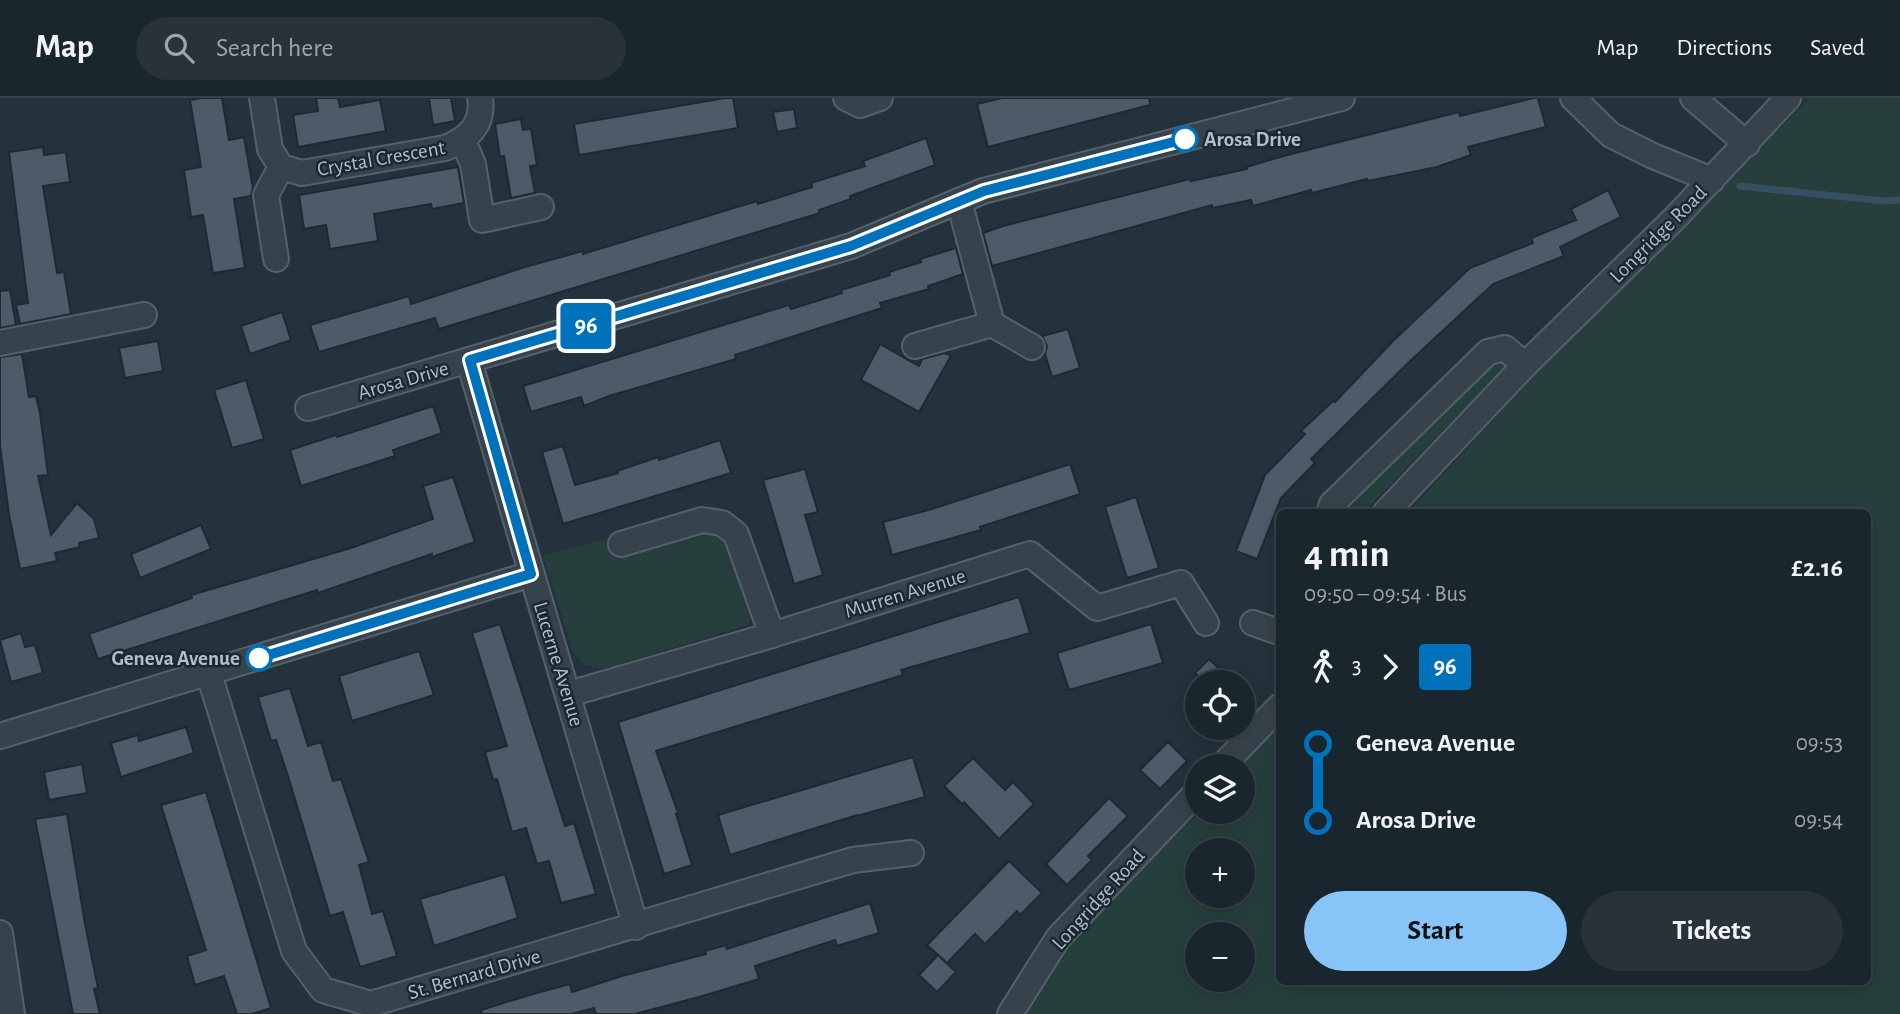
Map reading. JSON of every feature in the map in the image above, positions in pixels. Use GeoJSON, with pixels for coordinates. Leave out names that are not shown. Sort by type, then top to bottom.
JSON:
{"type":"FeatureCollection","features":[{"type":"Feature","properties":{"kind":"street"},"geometry":{"type":"LineString","coordinates":[[262,98],[270,149],[281,167],[266,195],[276,258]]}},
{"type":"Feature","properties":{"kind":"street","name":"Crystal Crescent"},"geometry":{"type":"LineString","coordinates":[[281,167],[302,173],[445,148],[463,141],[475,127],[482,109],[480,98]]}},
{"type":"Feature","properties":{"kind":"street"},"geometry":{"type":"LineString","coordinates":[[846,98],[860,105],[880,98]]}},
{"type":"Feature","properties":{"kind":"street","name":"Arosa Drive"},"geometry":{"type":"LineString","coordinates":[[308,408],[851,246],[984,191],[1342,98]]}},
{"type":"Feature","properties":{"kind":"street"},"geometry":{"type":"LineString","coordinates":[[1573,98],[1611,135],[1712,180]]}},
{"type":"Feature","properties":{"kind":"street"},"geometry":{"type":"LineString","coordinates":[[1693,98],[1747,144]]}},
{"type":"Feature","properties":{"kind":"street","name":"Longridge Road"},"geometry":{"type":"LineString","coordinates":[[1389,509],[1525,365],[1747,144],[1788,98]]}},
{"type":"Feature","properties":{"kind":"street"},"geometry":{"type":"LineString","coordinates":[[463,141],[473,163],[476,222],[541,207]]}},
{"type":"Feature","properties":{"kind":"street"},"geometry":{"type":"LineString","coordinates":[[959,201],[992,324],[1032,347]]}},
{"type":"Feature","properties":{"kind":"street"},"geometry":{"type":"LineString","coordinates":[[0,344],[144,315]]}},
{"type":"Feature","properties":{"kind":"street"},"geometry":{"type":"LineString","coordinates":[[915,346],[992,324]]}},
{"type":"Feature","properties":{"kind":"street"},"geometry":{"type":"LineString","coordinates":[[1330,509],[1332,504],[1488,352],[1505,348],[1525,365]]}},
{"type":"Feature","properties":{"kind":"street","name":"Lucerne Avenue"},"geometry":{"type":"LineString","coordinates":[[470,360],[636,927]]}},
{"type":"Feature","properties":{"kind":"street"},"geometry":{"type":"LineString","coordinates":[[621,544],[702,520],[722,523],[736,534],[772,635]]}},
{"type":"Feature","properties":{"kind":"street","name":"Murren Avenue"},"geometry":{"type":"LineString","coordinates":[[569,694],[772,635],[1030,554],[1097,608],[1181,583],[1206,623]]}},
{"type":"Feature","properties":{"kind":"street"},"geometry":{"type":"LineString","coordinates":[[0,736],[531,574]]}},
{"type":"Feature","properties":{"kind":"street"},"geometry":{"type":"LineString","coordinates":[[1253,624],[1276,631]]}},
{"type":"Feature","properties":{"kind":"street","name":"St. Bernard Drive"},"geometry":{"type":"LineString","coordinates":[[209,674],[294,951],[323,990],[371,1004],[853,860],[911,853]]}},
{"type":"Feature","properties":{"kind":"street"},"geometry":{"type":"LineString","coordinates":[[1233,754],[1276,709]]}},
{"type":"Feature","properties":{"kind":"street","name":"Longridge Road"},"geometry":{"type":"LineString","coordinates":[[1010,1014],[1058,937],[1185,805]]}},
{"type":"Feature","properties":{"kind":"street"},"geometry":{"type":"LineString","coordinates":[[0,933],[12,1014]]}},
{"type":"Feature","properties":{"kind":"green space"},"geometry":{"type":"Polygon","coordinates":[[[1810,98],[1900,98],[1900,1014],[1026,1014],[1072,941],[1187,824],[1255,824],[1255,754],[1251,754],[1276,725],[1276,985],[1871,985],[1871,509],[1412,509],[1536,373],[1810,98]]]}},
{"type":"Feature","properties":{"kind":"green space"},"geometry":{"type":"Polygon","coordinates":[[[1495,357],[1506,366],[1367,509],[1344,509],[1495,357]]]}},
{"type":"Feature","properties":{"kind":"green space"},"geometry":{"type":"Polygon","coordinates":[[[706,531],[720,532],[731,540],[754,612],[748,625],[604,669],[585,665],[573,652],[543,555],[614,537],[621,556],[706,531]]]}},
{"type":"Feature","properties":{"kind":"building"},"geometry":{"type":"Polygon","coordinates":[[[222,98],[229,140],[244,137],[253,188],[251,196],[234,199],[245,268],[213,273],[203,215],[191,217],[184,170],[201,167],[190,100],[222,98]]]}},
{"type":"Feature","properties":{"kind":"building"},"geometry":{"type":"Polygon","coordinates":[[[316,98],[338,98],[340,107],[380,100],[386,131],[298,147],[293,115],[318,111],[316,98]]]}},
{"type":"Feature","properties":{"kind":"building"},"geometry":{"type":"Polygon","coordinates":[[[429,98],[451,98],[455,121],[433,125],[429,98]]]}},
{"type":"Feature","properties":{"kind":"building"},"geometry":{"type":"Polygon","coordinates":[[[733,98],[738,128],[579,155],[574,124],[733,98]]]}},
{"type":"Feature","properties":{"kind":"building"},"geometry":{"type":"Polygon","coordinates":[[[1002,98],[1149,98],[1150,105],[988,147],[977,104],[1002,98]]]}},
{"type":"Feature","properties":{"kind":"building"},"geometry":{"type":"Polygon","coordinates":[[[1538,98],[1546,127],[1468,147],[1471,155],[1437,167],[1368,181],[1367,179],[1312,193],[1311,190],[1253,206],[1251,200],[1212,208],[1212,205],[992,266],[983,233],[1003,226],[1190,179],[1191,181],[1247,169],[1246,167],[1291,154],[1459,112],[1460,116],[1538,98]]]}},
{"type":"Feature","properties":{"kind":"building"},"geometry":{"type":"Polygon","coordinates":[[[794,109],[797,128],[777,132],[773,112],[794,109]]]}},
{"type":"Feature","properties":{"kind":"building"},"geometry":{"type":"Polygon","coordinates":[[[521,119],[523,130],[531,129],[537,165],[530,166],[535,193],[511,198],[495,124],[521,119]]]}},
{"type":"Feature","properties":{"kind":"building"},"geometry":{"type":"Polygon","coordinates":[[[926,138],[935,165],[850,196],[851,199],[819,210],[820,213],[439,329],[435,318],[319,352],[310,325],[409,296],[411,304],[525,267],[583,251],[583,254],[757,201],[758,204],[812,187],[811,183],[865,166],[863,161],[926,138]]]}},
{"type":"Feature","properties":{"kind":"building"},"geometry":{"type":"Polygon","coordinates":[[[43,147],[44,155],[66,152],[70,182],[43,186],[57,273],[64,272],[71,314],[20,324],[16,305],[28,303],[9,152],[43,147]]]}},
{"type":"Feature","properties":{"kind":"building"},"geometry":{"type":"Polygon","coordinates":[[[458,167],[464,203],[432,209],[431,204],[374,214],[378,241],[330,249],[326,225],[304,229],[299,195],[458,167]]]}},
{"type":"Feature","properties":{"kind":"building"},"geometry":{"type":"Polygon","coordinates":[[[1608,190],[1621,217],[1560,247],[1564,256],[1493,284],[1311,459],[1315,463],[1281,498],[1257,559],[1236,551],[1265,475],[1305,434],[1301,431],[1335,402],[1393,341],[1470,268],[1533,243],[1531,238],[1576,220],[1571,209],[1608,190]]]}},
{"type":"Feature","properties":{"kind":"building"},"geometry":{"type":"Polygon","coordinates":[[[956,248],[963,274],[928,286],[929,289],[880,303],[882,308],[735,355],[736,359],[609,396],[584,406],[581,397],[531,412],[523,386],[789,305],[791,309],[842,293],[841,290],[890,275],[889,272],[921,262],[920,259],[956,248]]]}},
{"type":"Feature","properties":{"kind":"building"},"geometry":{"type":"Polygon","coordinates":[[[10,290],[16,325],[0,328],[0,291],[10,290]]]}},
{"type":"Feature","properties":{"kind":"building"},"geometry":{"type":"Polygon","coordinates":[[[282,312],[291,340],[250,354],[241,326],[282,312]]]}},
{"type":"Feature","properties":{"kind":"building"},"geometry":{"type":"Polygon","coordinates":[[[1068,329],[1080,368],[1052,377],[1045,354],[1047,346],[1042,336],[1068,329]]]}},
{"type":"Feature","properties":{"kind":"building"},"geometry":{"type":"Polygon","coordinates":[[[158,341],[163,371],[125,378],[119,348],[158,341]]]}},
{"type":"Feature","properties":{"kind":"building"},"geometry":{"type":"Polygon","coordinates":[[[880,344],[919,366],[922,359],[945,353],[951,356],[919,412],[861,380],[880,344]]]}},
{"type":"Feature","properties":{"kind":"building"},"geometry":{"type":"Polygon","coordinates":[[[22,354],[29,397],[36,396],[40,413],[48,475],[38,476],[51,535],[77,503],[94,519],[99,538],[79,543],[80,547],[55,553],[57,561],[20,569],[9,515],[0,446],[0,357],[22,354]]]}},
{"type":"Feature","properties":{"kind":"building"},"geometry":{"type":"Polygon","coordinates":[[[246,380],[264,439],[232,448],[214,390],[246,380]]]}},
{"type":"Feature","properties":{"kind":"building"},"geometry":{"type":"Polygon","coordinates":[[[433,406],[442,433],[393,450],[395,456],[301,486],[290,450],[433,406]]]}},
{"type":"Feature","properties":{"kind":"building"},"geometry":{"type":"Polygon","coordinates":[[[720,440],[731,473],[563,524],[542,452],[563,446],[575,485],[618,473],[617,471],[658,457],[659,460],[720,440]]]}},
{"type":"Feature","properties":{"kind":"building"},"geometry":{"type":"Polygon","coordinates":[[[1070,464],[1080,494],[980,527],[981,530],[892,555],[883,522],[1070,464]]]}},
{"type":"Feature","properties":{"kind":"building"},"geometry":{"type":"Polygon","coordinates":[[[805,469],[818,512],[805,515],[823,575],[794,584],[763,480],[805,469]]]}},
{"type":"Feature","properties":{"kind":"building"},"geometry":{"type":"Polygon","coordinates":[[[453,477],[475,542],[318,593],[317,590],[98,659],[89,634],[192,598],[191,595],[351,548],[433,519],[423,486],[453,477]]]}},
{"type":"Feature","properties":{"kind":"building"},"geometry":{"type":"Polygon","coordinates":[[[1136,497],[1159,568],[1127,578],[1105,507],[1136,497]]]}},
{"type":"Feature","properties":{"kind":"building"},"geometry":{"type":"Polygon","coordinates":[[[201,525],[211,549],[140,578],[131,554],[201,525]]]}},
{"type":"Feature","properties":{"kind":"building"},"geometry":{"type":"Polygon","coordinates":[[[1019,597],[1030,633],[901,670],[903,675],[656,751],[678,813],[676,814],[692,865],[664,874],[618,722],[1019,597]]]}},
{"type":"Feature","properties":{"kind":"building"},"geometry":{"type":"Polygon","coordinates":[[[500,624],[565,826],[574,823],[596,894],[561,903],[549,861],[537,864],[526,828],[512,832],[497,779],[493,780],[485,752],[507,746],[472,633],[500,624]]]}},
{"type":"Feature","properties":{"kind":"building"},"geometry":{"type":"Polygon","coordinates":[[[1151,624],[1163,663],[1069,690],[1057,653],[1151,624]]]}},
{"type":"Feature","properties":{"kind":"building"},"geometry":{"type":"Polygon","coordinates":[[[21,633],[25,647],[35,645],[43,673],[11,682],[0,640],[21,633]]]}},
{"type":"Feature","properties":{"kind":"building"},"geometry":{"type":"Polygon","coordinates":[[[419,651],[434,695],[352,721],[339,676],[419,651]]]}},
{"type":"Feature","properties":{"kind":"building"},"geometry":{"type":"Polygon","coordinates":[[[1209,659],[1220,670],[1198,670],[1209,659]]]}},
{"type":"Feature","properties":{"kind":"building"},"geometry":{"type":"Polygon","coordinates":[[[290,688],[308,746],[321,742],[333,781],[341,779],[369,862],[359,865],[372,914],[383,911],[397,956],[360,967],[343,912],[330,916],[288,776],[276,740],[271,741],[258,697],[290,688]]]}},
{"type":"Feature","properties":{"kind":"building"},"geometry":{"type":"Polygon","coordinates":[[[186,727],[194,753],[121,777],[111,743],[138,735],[139,741],[186,727]]]}},
{"type":"Feature","properties":{"kind":"building"},"geometry":{"type":"Polygon","coordinates":[[[1168,742],[1185,759],[1185,763],[1160,789],[1140,770],[1168,742]]]}},
{"type":"Feature","properties":{"kind":"building"},"geometry":{"type":"Polygon","coordinates":[[[913,757],[925,797],[857,815],[730,855],[718,815],[913,757]]]}},
{"type":"Feature","properties":{"kind":"building"},"geometry":{"type":"Polygon","coordinates":[[[973,758],[1005,790],[1013,782],[1034,804],[999,839],[964,802],[962,804],[944,786],[973,758]]]}},
{"type":"Feature","properties":{"kind":"building"},"geometry":{"type":"Polygon","coordinates":[[[82,764],[87,793],[49,800],[44,772],[82,764]]]}},
{"type":"Feature","properties":{"kind":"building"},"geometry":{"type":"Polygon","coordinates":[[[206,792],[271,1008],[252,1014],[237,1014],[224,976],[195,985],[187,956],[206,950],[161,805],[206,792]]]}},
{"type":"Feature","properties":{"kind":"building"},"geometry":{"type":"Polygon","coordinates":[[[1109,798],[1128,816],[1088,856],[1092,860],[1067,885],[1046,864],[1109,798]]]}},
{"type":"Feature","properties":{"kind":"building"},"geometry":{"type":"Polygon","coordinates":[[[67,814],[98,988],[94,989],[100,1014],[73,1014],[35,819],[67,814]]]}},
{"type":"Feature","properties":{"kind":"building"},"geometry":{"type":"Polygon","coordinates":[[[1009,861],[1042,893],[1020,915],[1017,911],[985,944],[975,934],[947,963],[927,945],[1009,861]]]}},
{"type":"Feature","properties":{"kind":"building"},"geometry":{"type":"Polygon","coordinates":[[[505,874],[518,918],[434,946],[420,899],[505,874]]]}},
{"type":"Feature","properties":{"kind":"building"},"geometry":{"type":"Polygon","coordinates":[[[870,903],[879,933],[837,946],[835,940],[755,966],[759,979],[699,997],[635,1014],[596,1014],[594,1008],[572,1014],[482,1014],[481,1010],[533,994],[570,984],[572,992],[706,954],[705,951],[726,945],[727,949],[870,903]]]}},
{"type":"Feature","properties":{"kind":"building"},"geometry":{"type":"Polygon","coordinates":[[[938,955],[956,972],[937,992],[919,975],[938,955]]]}},
{"type":"Feature","properties":{"kind":"waterway"},"geometry":{"type":"LineString","coordinates":[[1740,186],[1884,201],[1900,200]]}},
{"type":"Feature","properties":{"kind":"bus line","name":"96"},"geometry":{"type":"LineString","coordinates":[[259,658],[531,574],[470,360],[851,246],[984,191],[1185,139]]}},
{"type":"Feature","properties":{"kind":"place","name":"Arosa Drive"},"geometry":{"type":"Point","coordinates":[1185,139]}},
{"type":"Feature","properties":{"kind":"place","name":"Geneva Avenue"},"geometry":{"type":"Point","coordinates":[259,658]}}]}
